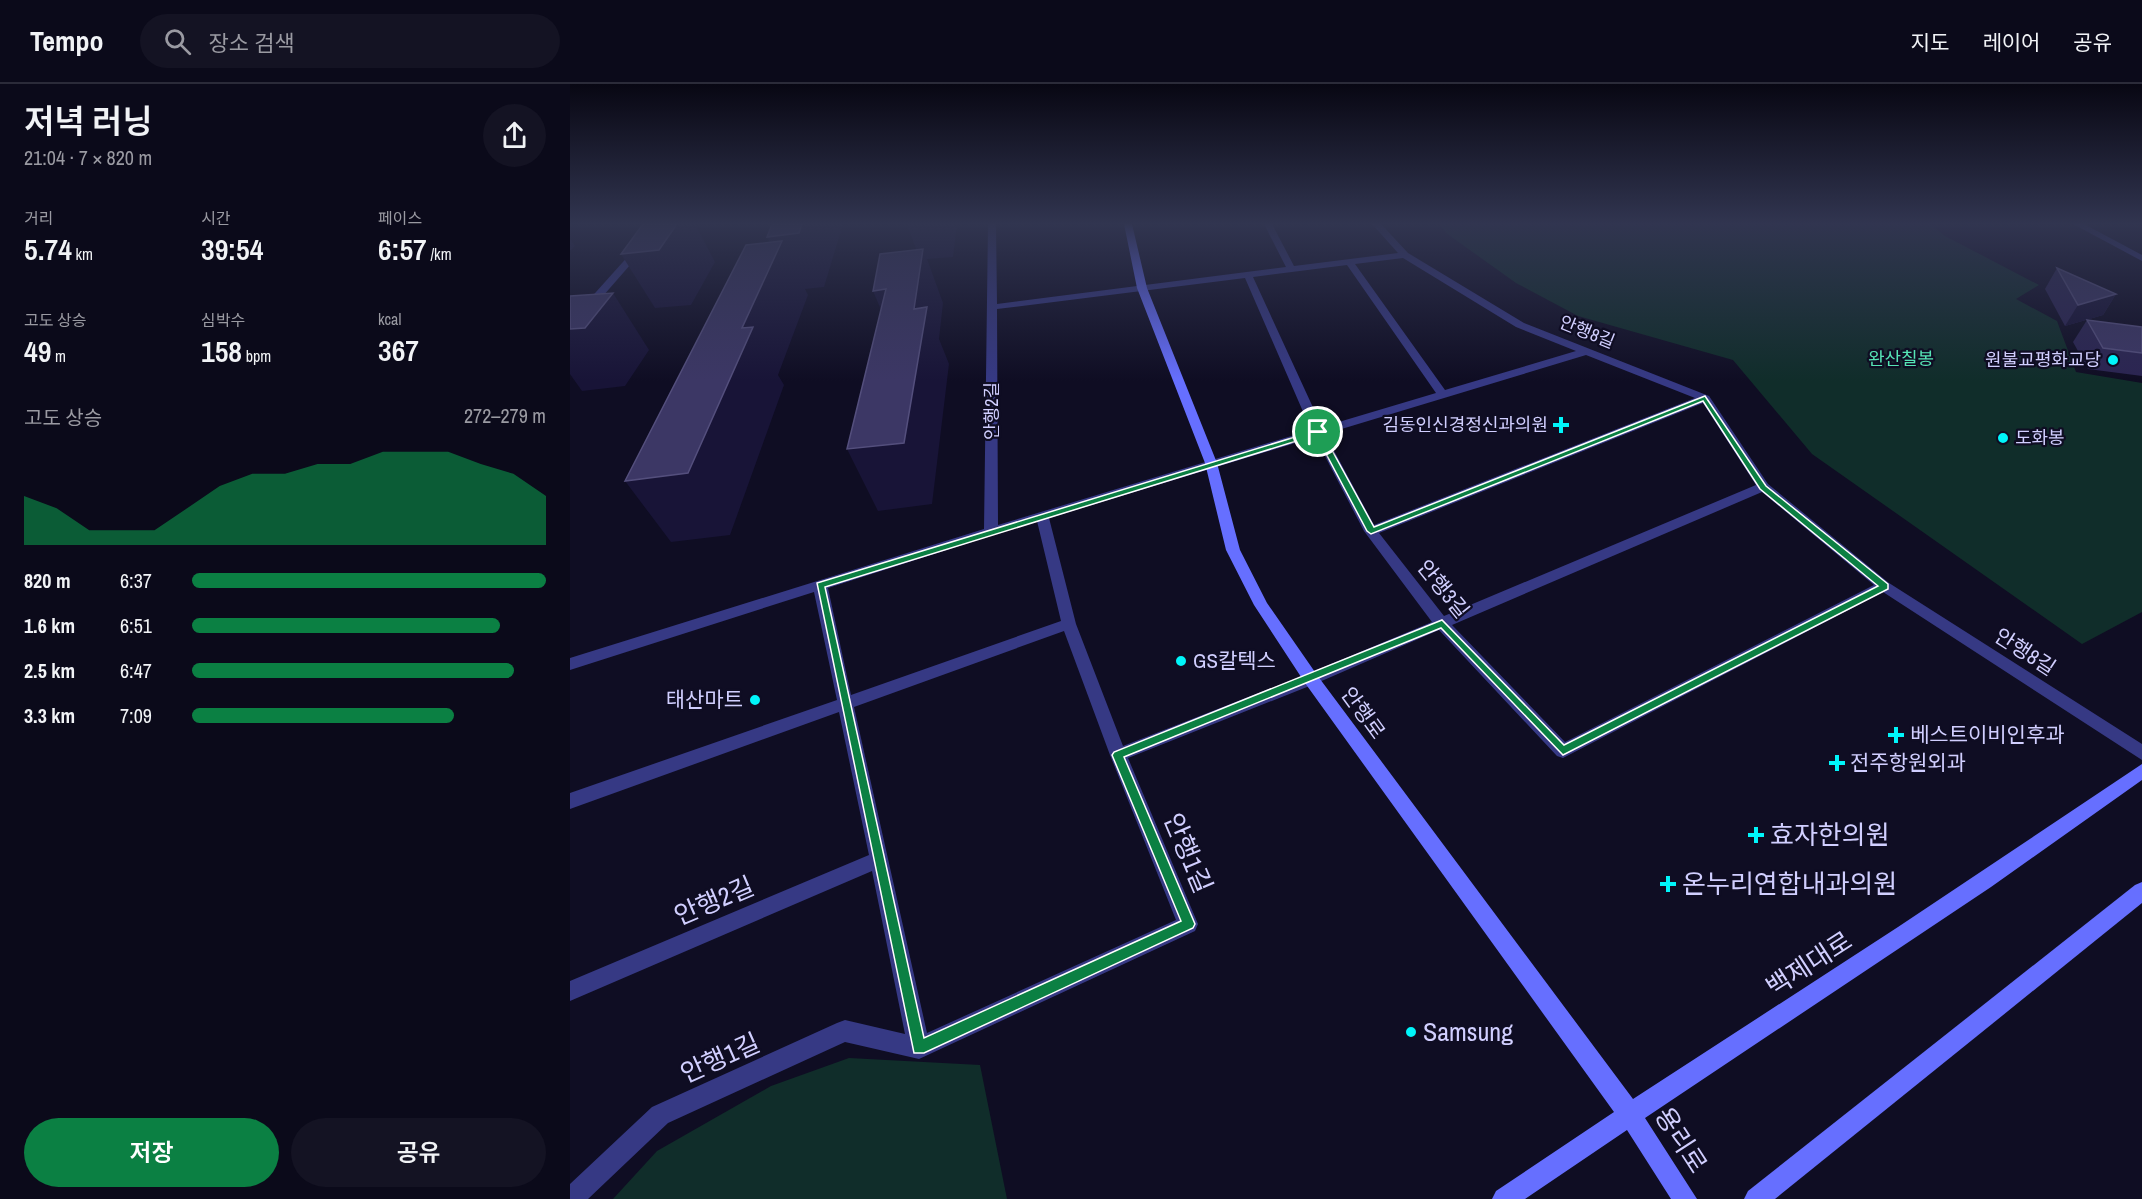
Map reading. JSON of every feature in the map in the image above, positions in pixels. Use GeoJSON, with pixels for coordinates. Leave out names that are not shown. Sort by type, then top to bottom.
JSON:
{"type":"FeatureCollection","features":[{"type":"Feature","properties":{"kind":"street"},"geometry":{"type":"LineString","coordinates":[[570,327],[616,276]]}},
{"type":"Feature","properties":{"kind":"street","name":"안행2길"},"geometry":{"type":"LineString","coordinates":[[991,531],[992,276]]}},
{"type":"Feature","properties":{"kind":"street","name":"안행로"},"geometry":{"type":"LineString","coordinates":[[1139,276],[1211,463],[1233,550],[1261,604],[1311,679],[1629,1113]]}},
{"type":"Feature","properties":{"kind":"street"},"geometry":{"type":"LineString","coordinates":[[992,307],[1233,276]]}},
{"type":"Feature","properties":{"kind":"street","name":"안행3길"},"geometry":{"type":"LineString","coordinates":[[1249,276],[1318,432],[1371,531],[1442,624],[1563,751],[1884,586]]}},
{"type":"Feature","properties":{"kind":"street"},"geometry":{"type":"LineString","coordinates":[[1359,276],[1444,396]]}},
{"type":"Feature","properties":{"kind":"street","name":"안행8길"},"geometry":{"type":"LineString","coordinates":[[1440,276],[1520,325],[1583,352],[1705,398],[1763,487],[1884,586],[2142,753]]}},
{"type":"Feature","properties":{"kind":"street"},"geometry":{"type":"LineString","coordinates":[[570,664],[1211,463],[1444,396],[1583,352]]}},
{"type":"Feature","properties":{"kind":"street"},"geometry":{"type":"LineString","coordinates":[[1371,531],[1705,398]]}},
{"type":"Feature","properties":{"kind":"street"},"geometry":{"type":"LineString","coordinates":[[1042,516],[1069,624],[1118,755],[1311,679],[1763,487]]}},
{"type":"Feature","properties":{"kind":"street"},"geometry":{"type":"LineString","coordinates":[[820,585],[919,1048]]}},
{"type":"Feature","properties":{"kind":"street"},"geometry":{"type":"LineString","coordinates":[[570,801],[1069,624]]}},
{"type":"Feature","properties":{"kind":"street","name":"안행1길"},"geometry":{"type":"LineString","coordinates":[[571,1199],[660,1115],[845,1031],[919,1048],[1188,924],[1118,755]]}},
{"type":"Feature","properties":{"kind":"street","name":"백제대로"},"geometry":{"type":"LineString","coordinates":[[1504,1199],[1629,1113],[2041,844],[2142,771]]}},
{"type":"Feature","properties":{"kind":"street","name":"안행2길"},"geometry":{"type":"LineString","coordinates":[[570,991],[878,860]]}},
{"type":"Feature","properties":{"kind":"street"},"geometry":{"type":"LineString","coordinates":[[1755,1199],[2142,891]]}},
{"type":"Feature","properties":{"kind":"street","name":"용리로"},"geometry":{"type":"LineString","coordinates":[[1629,1113],[1685,1199]]}},
{"type":"Feature","properties":{"kind":"green space","name":"완산칠봉"},"geometry":{"type":"Polygon","coordinates":[[[1506,276],[2022,276],[2039,285],[2016,299],[2057,321],[2076,372],[2142,383],[2142,612],[2082,644],[1812,454],[1733,360],[1578,316],[1506,276]]]}},
{"type":"Feature","properties":{"kind":"green space"},"geometry":{"type":"Polygon","coordinates":[[[849,1058],[980,1065],[1007,1199],[613,1199],[657,1151],[771,1086],[849,1058]]]}},
{"type":"Feature","properties":{"kind":"building"},"geometry":{"type":"Polygon","coordinates":[[[730,276],[766,276],[742,328],[753,327],[688,473],[625,481],[730,276]]]}},
{"type":"Feature","properties":{"kind":"building"},"geometry":{"type":"Polygon","coordinates":[[[876,276],[919,276],[914,309],[927,307],[904,443],[847,449],[886,289],[873,291],[876,276]]]}},
{"type":"Feature","properties":{"kind":"building"},"geometry":{"type":"Polygon","coordinates":[[[2062,276],[2075,276],[2116,294],[2078,305],[2062,276]]]}},
{"type":"Feature","properties":{"kind":"building"},"geometry":{"type":"Polygon","coordinates":[[[613,293],[585,328],[570,329],[570,296],[613,293]]]}},
{"type":"Feature","properties":{"kind":"building"},"geometry":{"type":"Polygon","coordinates":[[[2087,320],[2142,327],[2142,353],[2103,348],[2087,320]]]}},
{"type":"Feature","properties":{"kind":"place","name":"원불교평화교당"},"geometry":{"type":"Point","coordinates":[2113,360]}},
{"type":"Feature","properties":{"kind":"place","name":"김동인신경정신과의원"},"geometry":{"type":"Point","coordinates":[1561,425]}},
{"type":"Feature","properties":{"kind":"place","name":"도화봉"},"geometry":{"type":"Point","coordinates":[2003,438]}},
{"type":"Feature","properties":{"kind":"place","name":"GS칼텍스"},"geometry":{"type":"Point","coordinates":[1181,661]}},
{"type":"Feature","properties":{"kind":"place","name":"태산마트"},"geometry":{"type":"Point","coordinates":[755,700]}},
{"type":"Feature","properties":{"kind":"place","name":"베스트이비인후과"},"geometry":{"type":"Point","coordinates":[1896,735]}},
{"type":"Feature","properties":{"kind":"place","name":"전주항원외과"},"geometry":{"type":"Point","coordinates":[1837,763]}},
{"type":"Feature","properties":{"kind":"place","name":"효자한의원"},"geometry":{"type":"Point","coordinates":[1756,835]}},
{"type":"Feature","properties":{"kind":"place","name":"온누리연합내과의원"},"geometry":{"type":"Point","coordinates":[1668,884]}},
{"type":"Feature","properties":{"kind":"place","name":"Samsung"},"geometry":{"type":"Point","coordinates":[1411,1032]}},
{"type":"Feature","properties":{"kind":"route"},"geometry":{"type":"LineString","coordinates":[[1705,398],[1763,487],[1884,586],[1563,751],[1442,624],[1311,679],[1118,755],[1188,924],[919,1048],[820,585],[1318,432],[1371,531],[1705,398]]}}]}
